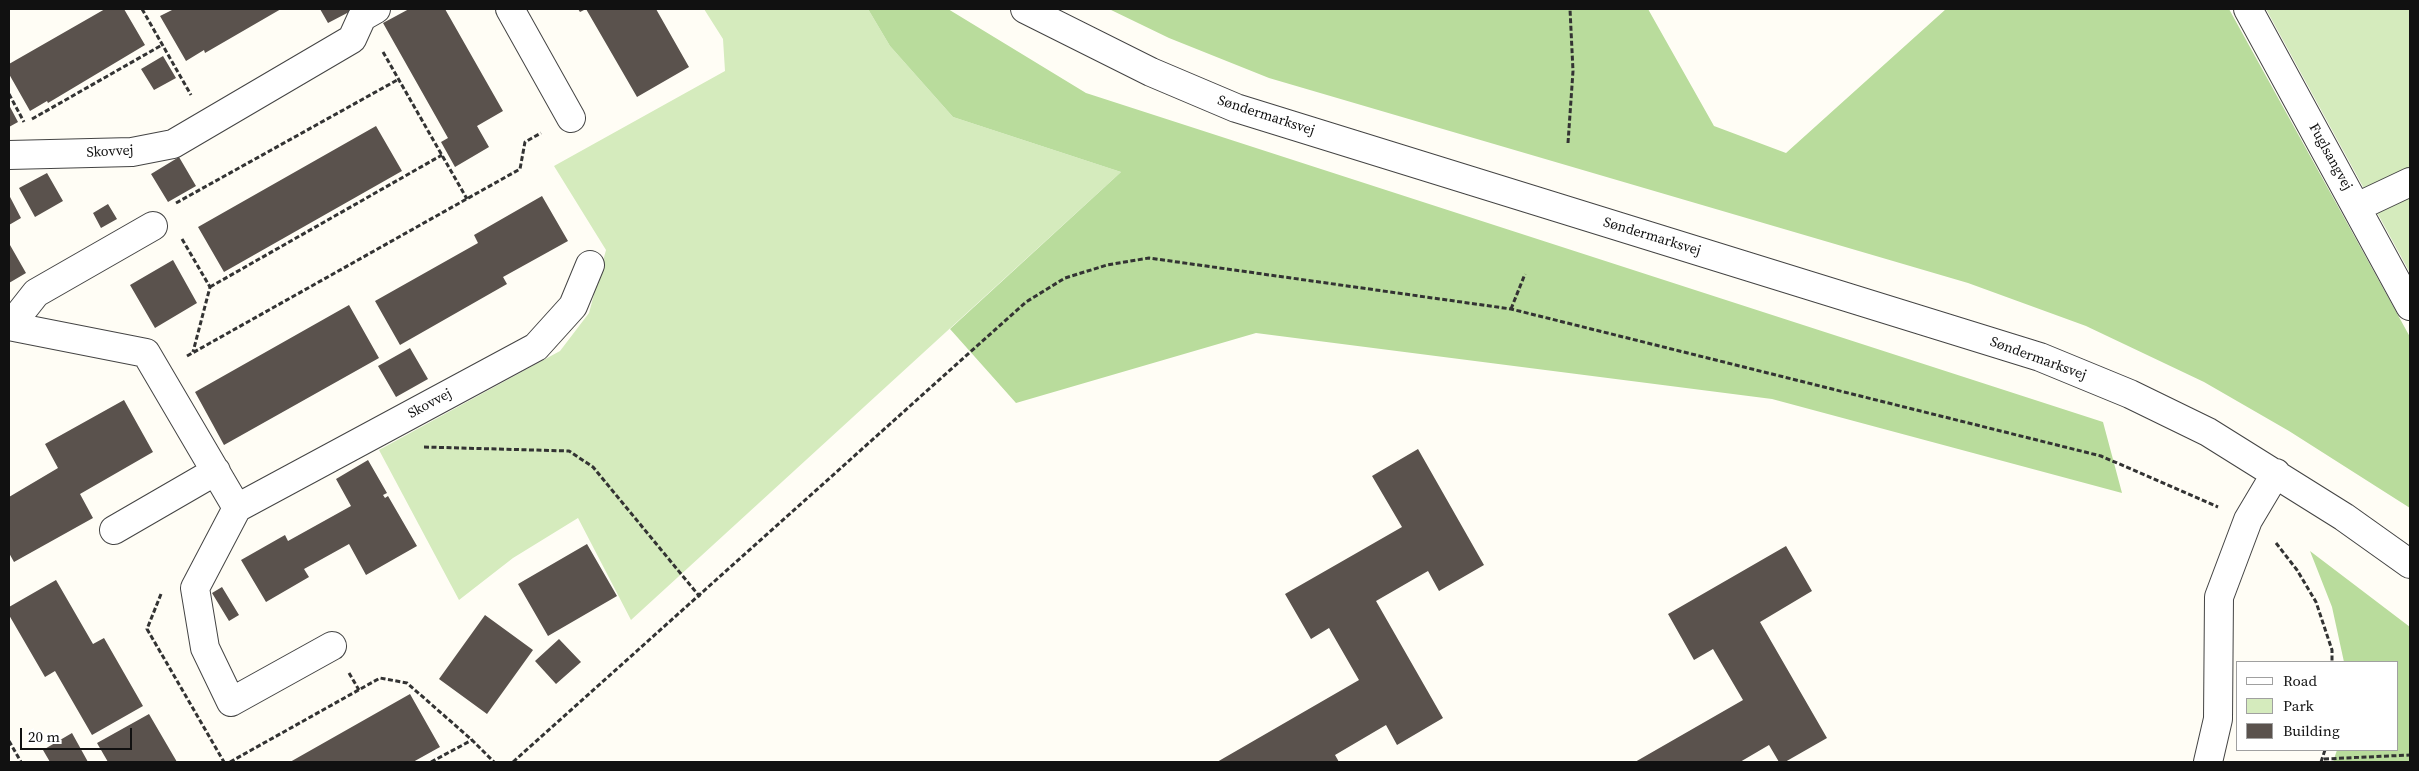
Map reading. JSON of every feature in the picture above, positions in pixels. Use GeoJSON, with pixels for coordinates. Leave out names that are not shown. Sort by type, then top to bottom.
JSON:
{"type":"FeatureCollection","features":[{"type":"Feature","properties":{"kind":"street"},"geometry":{"type":"LineString","coordinates":[[510,9],[571,118]]}},
{"type":"Feature","properties":{"kind":"street","name":"Søndermarksvej"},"geometry":{"type":"LineString","coordinates":[[1025,9],[1151,72],[1236,108],[2040,357],[2130,394],[2208,432],[2344,517],[2410,564]]}},
{"type":"Feature","properties":{"kind":"street","name":"Fuglsangvej"},"geometry":{"type":"LineString","coordinates":[[2248,9],[2410,306]]}},
{"type":"Feature","properties":{"kind":"street","name":"Skovvej"},"geometry":{"type":"LineString","coordinates":[[9,156],[132,152],[172,144],[352,39],[369,13]]}},
{"type":"Feature","properties":{"kind":"street"},"geometry":{"type":"LineString","coordinates":[[2357,207],[2410,182]]}},
{"type":"Feature","properties":{"kind":"street"},"geometry":{"type":"LineString","coordinates":[[153,226],[36,293],[9,326],[146,352],[158,372],[237,508],[195,588],[205,648],[231,702],[332,646]]}},
{"type":"Feature","properties":{"kind":"street","name":"Skovvej"},"geometry":{"type":"LineString","coordinates":[[237,508],[536,347],[573,306],[590,265]]}},
{"type":"Feature","properties":{"kind":"street"},"geometry":{"type":"LineString","coordinates":[[114,530],[216,471]]}},
{"type":"Feature","properties":{"kind":"street"},"geometry":{"type":"LineString","coordinates":[[2208,762],[2218,719],[2219,597],[2248,520],[2276,473]]}},
{"type":"Feature","properties":{"kind":"path"},"geometry":{"type":"LineString","coordinates":[[142,9],[207,123]]}},
{"type":"Feature","properties":{"kind":"path"},"geometry":{"type":"LineString","coordinates":[[1568,143],[1573,70],[1570,9]]}},
{"type":"Feature","properties":{"kind":"path"},"geometry":{"type":"LineString","coordinates":[[369,13],[399,79],[467,199]]}},
{"type":"Feature","properties":{"kind":"path"},"geometry":{"type":"LineString","coordinates":[[25,123],[162,45]]}},
{"type":"Feature","properties":{"kind":"path"},"geometry":{"type":"LineString","coordinates":[[153,226],[165,209],[399,79]]}},
{"type":"Feature","properties":{"kind":"path"},"geometry":{"type":"LineString","coordinates":[[158,372],[520,169],[525,142],[571,118]]}},
{"type":"Feature","properties":{"kind":"path"},"geometry":{"type":"LineString","coordinates":[[210,287],[442,155]]}},
{"type":"Feature","properties":{"kind":"path"},"geometry":{"type":"LineString","coordinates":[[180,235],[210,287],[193,352]]}},
{"type":"Feature","properties":{"kind":"path"},"geometry":{"type":"LineString","coordinates":[[513,762],[700,597],[1026,302],[1065,278],[1106,265],[1149,258],[1511,309],[2102,456],[2248,520],[2282,548],[2316,602],[2332,650],[2332,661]]}},
{"type":"Feature","properties":{"kind":"path"},"geometry":{"type":"LineString","coordinates":[[1511,309],[1525,274]]}},
{"type":"Feature","properties":{"kind":"path"},"geometry":{"type":"LineString","coordinates":[[373,435],[397,446],[569,451],[593,467],[700,597]]}},
{"type":"Feature","properties":{"kind":"path"},"geometry":{"type":"LineString","coordinates":[[230,762],[380,678],[407,683],[494,762]]}},
{"type":"Feature","properties":{"kind":"path"},"geometry":{"type":"LineString","coordinates":[[431,762],[472,740]]}},
{"type":"Feature","properties":{"kind":"path"},"geometry":{"type":"LineString","coordinates":[[9,741],[21,762]]}},
{"type":"Feature","properties":{"kind":"path"},"geometry":{"type":"LineString","coordinates":[[2322,761],[2410,755]]}},
{"type":"Feature","properties":{"kind":"green space"},"geometry":{"type":"Polygon","coordinates":[[[704,9],[868,9],[890,46],[953,117],[1121,172],[631,620],[578,518],[513,558],[459,600],[379,450],[560,351],[589,313],[606,250],[554,166],[725,71],[723,39],[704,9]]]}},
{"type":"Feature","properties":{"kind":"green space"},"geometry":{"type":"Polygon","coordinates":[[[868,9],[948,9],[1086,93],[2103,422],[2122,493],[1772,399],[1256,333],[1016,403],[950,329],[1121,172],[953,117],[890,46],[868,9]]]}},
{"type":"Feature","properties":{"kind":"green space"},"geometry":{"type":"Polygon","coordinates":[[[1109,9],[1648,9],[1714,126],[1786,153],[1946,9],[2229,9],[2410,337],[2410,508],[2289,431],[2204,382],[2086,326],[1968,283],[1269,78],[1169,38],[1109,9]]]}},
{"type":"Feature","properties":{"kind":"green space"},"geometry":{"type":"Polygon","coordinates":[[[2266,9],[2410,9],[2410,273],[2266,9]]]}},
{"type":"Feature","properties":{"kind":"green space"},"geometry":{"type":"Polygon","coordinates":[[[2310,551],[2410,627],[2410,762],[2333,762],[2337,751],[2399,751],[2399,661],[2344,661],[2332,607],[2310,551]]]}},
{"type":"Feature","properties":{"kind":"building"},"geometry":{"type":"Polygon","coordinates":[[[105,9],[124,9],[145,45],[48,103],[47,101],[30,111],[9,74],[9,64],[105,9]]]}},
{"type":"Feature","properties":{"kind":"building"},"geometry":{"type":"Polygon","coordinates":[[[174,9],[281,9],[205,53],[204,50],[186,61],[160,16],[174,9]]]}},
{"type":"Feature","properties":{"kind":"building"},"geometry":{"type":"Polygon","coordinates":[[[320,9],[350,9],[351,11],[328,23],[320,9]]]}},
{"type":"Feature","properties":{"kind":"building"},"geometry":{"type":"Polygon","coordinates":[[[409,9],[445,9],[503,111],[477,126],[489,147],[455,167],[441,142],[448,138],[383,23],[409,9]]]}},
{"type":"Feature","properties":{"kind":"building"},"geometry":{"type":"Polygon","coordinates":[[[586,9],[656,9],[689,67],[637,97],[586,9]]]}},
{"type":"Feature","properties":{"kind":"building"},"geometry":{"type":"Polygon","coordinates":[[[163,56],[176,78],[154,90],[141,69],[163,56]]]}},
{"type":"Feature","properties":{"kind":"building"},"geometry":{"type":"Polygon","coordinates":[[[9,105],[18,122],[9,127],[9,105]]]}},
{"type":"Feature","properties":{"kind":"building"},"geometry":{"type":"Polygon","coordinates":[[[376,126],[402,171],[224,272],[198,227],[376,126]]]}},
{"type":"Feature","properties":{"kind":"building"},"geometry":{"type":"Polygon","coordinates":[[[179,157],[196,186],[168,202],[151,174],[179,157]]]}},
{"type":"Feature","properties":{"kind":"building"},"geometry":{"type":"Polygon","coordinates":[[[47,173],[63,201],[35,217],[19,188],[47,173]]]}},
{"type":"Feature","properties":{"kind":"building"},"geometry":{"type":"Polygon","coordinates":[[[9,195],[21,218],[9,225],[9,195]]]}},
{"type":"Feature","properties":{"kind":"building"},"geometry":{"type":"Polygon","coordinates":[[[542,196],[568,241],[503,277],[507,284],[400,345],[375,301],[478,243],[474,235],[542,196]]]}},
{"type":"Feature","properties":{"kind":"building"},"geometry":{"type":"Polygon","coordinates":[[[108,204],[117,219],[101,228],[93,213],[108,204]]]}},
{"type":"Feature","properties":{"kind":"building"},"geometry":{"type":"Polygon","coordinates":[[[9,246],[26,273],[9,283],[9,246]]]}},
{"type":"Feature","properties":{"kind":"building"},"geometry":{"type":"Polygon","coordinates":[[[173,260],[197,303],[155,328],[130,285],[173,260]]]}},
{"type":"Feature","properties":{"kind":"building"},"geometry":{"type":"Polygon","coordinates":[[[349,305],[379,358],[224,445],[195,392],[349,305]]]}},
{"type":"Feature","properties":{"kind":"building"},"geometry":{"type":"Polygon","coordinates":[[[410,348],[428,379],[396,397],[378,366],[410,348]]]}},
{"type":"Feature","properties":{"kind":"building"},"geometry":{"type":"Polygon","coordinates":[[[124,400],[153,452],[80,494],[93,518],[14,562],[9,553],[9,497],[58,468],[45,444],[124,400]]]}},
{"type":"Feature","properties":{"kind":"building"},"geometry":{"type":"Polygon","coordinates":[[[1418,449],[1484,565],[1439,591],[1428,571],[1376,601],[1443,718],[1397,745],[1386,725],[1335,755],[1339,762],[1217,762],[1359,680],[1329,628],[1311,639],[1285,594],[1402,527],[1372,476],[1418,449]]]}},
{"type":"Feature","properties":{"kind":"building"},"geometry":{"type":"Polygon","coordinates":[[[368,460],[387,493],[383,495],[385,498],[388,496],[417,546],[366,575],[349,544],[304,569],[309,577],[266,602],[241,560],[285,535],[288,541],[351,506],[336,479],[368,460]]]}},
{"type":"Feature","properties":{"kind":"building"},"geometry":{"type":"Polygon","coordinates":[[[587,544],[617,596],[548,636],[518,584],[587,544]]]}},
{"type":"Feature","properties":{"kind":"building"},"geometry":{"type":"Polygon","coordinates":[[[1786,546],[1812,591],[1760,622],[1827,738],[1785,762],[1779,762],[1769,745],[1740,762],[1635,762],[1743,700],[1713,649],[1694,660],[1668,614],[1786,546]]]}},
{"type":"Feature","properties":{"kind":"building"},"geometry":{"type":"Polygon","coordinates":[[[56,580],[93,644],[104,638],[143,706],[92,735],[55,671],[45,677],[9,615],[9,607],[56,580]]]}},
{"type":"Feature","properties":{"kind":"building"},"geometry":{"type":"Polygon","coordinates":[[[222,587],[239,615],[229,621],[212,593],[222,587]]]}},
{"type":"Feature","properties":{"kind":"building"},"geometry":{"type":"Polygon","coordinates":[[[485,615],[533,650],[487,714],[439,679],[485,615]]]}},
{"type":"Feature","properties":{"kind":"building"},"geometry":{"type":"Polygon","coordinates":[[[559,639],[581,662],[556,684],[535,661],[559,639]]]}},
{"type":"Feature","properties":{"kind":"building"},"geometry":{"type":"Polygon","coordinates":[[[410,694],[440,747],[413,762],[290,762],[410,694]]]}},
{"type":"Feature","properties":{"kind":"building"},"geometry":{"type":"Polygon","coordinates":[[[149,714],[177,762],[108,762],[97,743],[149,714]]]}},
{"type":"Feature","properties":{"kind":"building"},"geometry":{"type":"Polygon","coordinates":[[[72,733],[88,762],[50,762],[43,750],[72,733]]]}}]}
